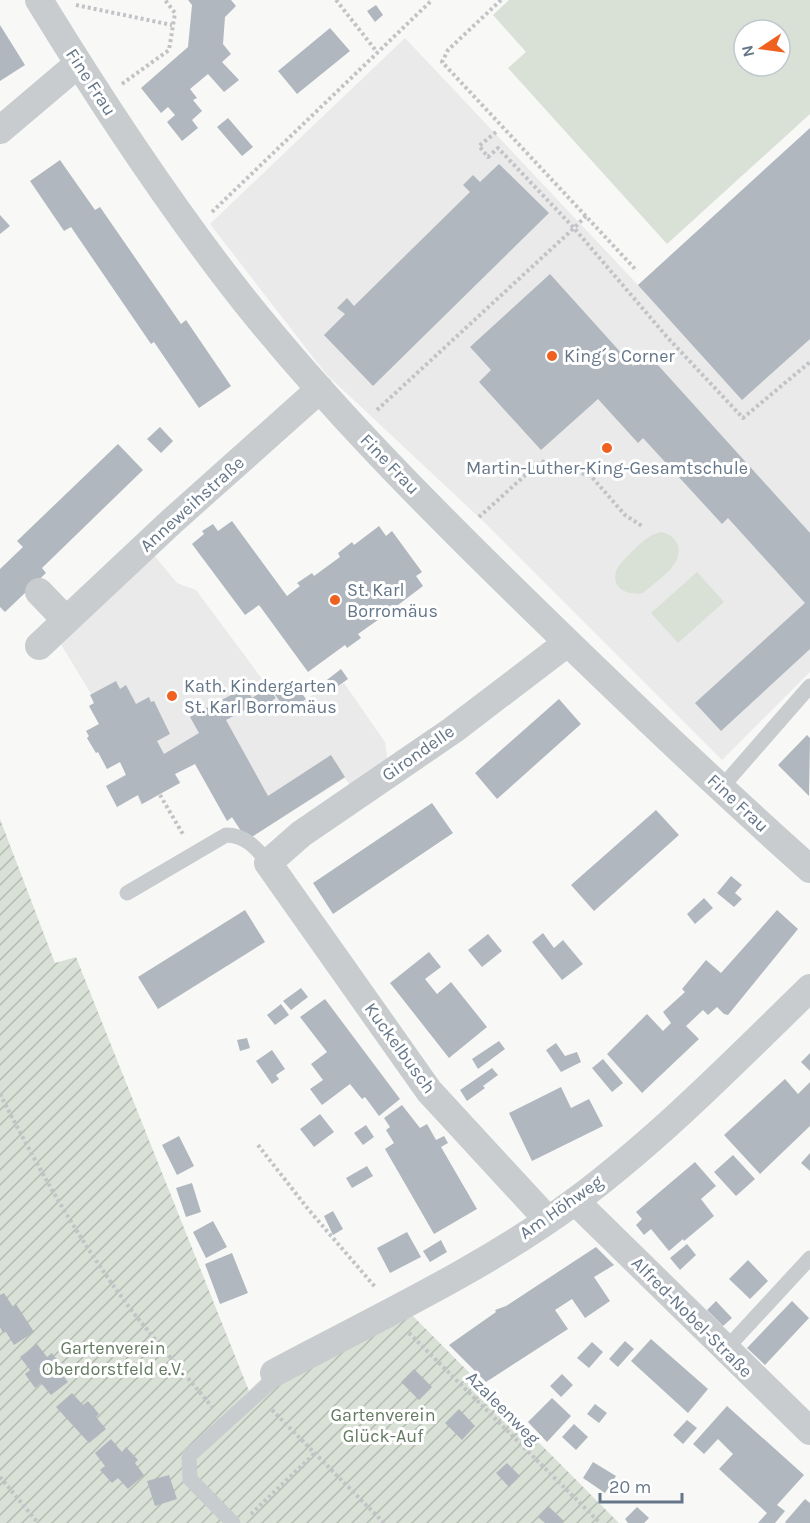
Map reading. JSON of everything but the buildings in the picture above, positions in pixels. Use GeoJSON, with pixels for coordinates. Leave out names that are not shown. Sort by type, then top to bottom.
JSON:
{"type":"FeatureCollection","features":[{"type":"Feature","properties":{"kind":"street","name":"Fine Frau"},"geometry":{"type":"LineString","coordinates":[[39,0],[78,64],[199,239],[245,300],[320,389],[458,535],[567,643],[810,869]]}},
{"type":"Feature","properties":{"kind":"street"},"geometry":{"type":"LineString","coordinates":[[0,130],[78,64]]}},
{"type":"Feature","properties":{"kind":"street","name":"Anneweihstraße"},"geometry":{"type":"LineString","coordinates":[[39,646],[171,522],[320,389]]}},
{"type":"Feature","properties":{"kind":"street"},"geometry":{"type":"LineString","coordinates":[[39,592],[66,620]]}},
{"type":"Feature","properties":{"kind":"street","name":"Girondelle"},"geometry":{"type":"LineString","coordinates":[[268,863],[301,834],[453,730],[567,643]]}},
{"type":"Feature","properties":{"kind":"street","name":"Kuckelbusch"},"geometry":{"type":"LineString","coordinates":[[268,863],[429,1091],[548,1220]]}},
{"type":"Feature","properties":{"kind":"street","name":"Am Höhweg"},"geometry":{"type":"LineString","coordinates":[[274,1372],[458,1276],[575,1201],[673,1122],[810,988]]}},
{"type":"Feature","properties":{"kind":"street","name":"Alfred-Nobel-Straße"},"geometry":{"type":"LineString","coordinates":[[575,1201],[810,1431]]}},
{"type":"Feature","properties":{"kind":"lane"},"geometry":{"type":"LineString","coordinates":[[721,788],[810,686]]}},
{"type":"Feature","properties":{"kind":"lane"},"geometry":{"type":"LineString","coordinates":[[127,893],[226,835],[238,835],[258,850],[268,863]]}},
{"type":"Feature","properties":{"kind":"lane"},"geometry":{"type":"LineString","coordinates":[[725,1350],[810,1258]]}},
{"type":"Feature","properties":{"kind":"lane"},"geometry":{"type":"LineString","coordinates":[[233,1523],[190,1479],[189,1456],[273,1380],[274,1372]]}},
{"type":"Feature","properties":{"kind":"path"},"geometry":{"type":"LineString","coordinates":[[114,90],[169,50],[175,13],[165,0]]}},
{"type":"Feature","properties":{"kind":"path"},"geometry":{"type":"LineString","coordinates":[[336,0],[377,52]]}},
{"type":"Feature","properties":{"kind":"path"},"geometry":{"type":"LineString","coordinates":[[204,220],[432,0]]}},
{"type":"Feature","properties":{"kind":"path"},"geometry":{"type":"LineString","coordinates":[[501,0],[448,50],[442,62],[637,271]]}},
{"type":"Feature","properties":{"kind":"path"},"geometry":{"type":"LineString","coordinates":[[69,3],[172,26]]}},
{"type":"Feature","properties":{"kind":"path"},"geometry":{"type":"LineString","coordinates":[[496,132],[479,146],[488,157],[498,148],[574,228],[667,337],[743,418],[810,362]]}},
{"type":"Feature","properties":{"kind":"path"},"geometry":{"type":"LineString","coordinates":[[357,429],[586,216]]}},
{"type":"Feature","properties":{"kind":"path"},"geometry":{"type":"LineString","coordinates":[[458,535],[541,461],[591,476],[625,515],[642,526]]}},
{"type":"Feature","properties":{"kind":"path"},"geometry":{"type":"LineString","coordinates":[[160,795],[194,854]]}},
{"type":"Feature","properties":{"kind":"path"},"geometry":{"type":"LineString","coordinates":[[0,1094],[82,1238],[135,1315],[225,1422]]}},
{"type":"Feature","properties":{"kind":"path","name":"Azaleenweg"},"geometry":{"type":"LineString","coordinates":[[258,1145],[391,1310],[600,1523]]}},
{"type":"Feature","properties":{"kind":"path"},"geometry":{"type":"LineString","coordinates":[[256,1395],[384,1523]]}},
{"type":"Feature","properties":{"kind":"path"},"geometry":{"type":"LineString","coordinates":[[249,1515],[315,1453]]}},
{"type":"Feature","properties":{"kind":"path"},"geometry":{"type":"LineString","coordinates":[[0,1477],[38,1523]]}},
{"type":"Feature","properties":{"kind":"shaded area","name":"Martin-Luther-King-Gesamtschule"},"geometry":{"type":"Polygon","coordinates":[[[405,38],[638,285],[810,128],[810,672],[722,760],[484,522],[326,374],[210,224],[405,38]]]}},
{"type":"Feature","properties":{"kind":"shaded area","name":"Kath. Kindergarten St. Karl Borromäus"},"geometry":{"type":"Polygon","coordinates":[[[153,554],[177,583],[196,590],[268,687],[252,698],[260,709],[278,698],[289,712],[325,686],[330,692],[344,683],[385,742],[388,764],[352,788],[345,778],[247,840],[232,818],[227,821],[195,764],[175,774],[181,782],[141,805],[137,795],[117,807],[106,786],[126,774],[120,762],[107,769],[87,738],[89,736],[86,731],[99,724],[89,706],[94,703],[91,694],[59,641],[153,554]]]}},
{"type":"Feature","properties":{"kind":"green space"},"geometry":{"type":"Polygon","coordinates":[[[509,0],[810,0],[810,114],[667,244],[508,68],[526,52],[493,15],[509,0]]]}},
{"type":"Feature","properties":{"kind":"green space"},"geometry":{"type":"Polygon","coordinates":[[[661,532],[671,536],[678,546],[673,566],[643,593],[622,590],[615,578],[618,568],[643,541],[661,532]]]}},
{"type":"Feature","properties":{"kind":"green space"},"geometry":{"type":"Polygon","coordinates":[[[697,572],[724,602],[678,643],[651,613],[697,572]]]}},
{"type":"Feature","properties":{"kind":"green space","name":"Gartenverein Oberdorstfeld e.V."},"geometry":{"type":"Polygon","coordinates":[[[0,819],[55,963],[76,957],[249,1391],[264,1376],[403,1306],[619,1523],[0,1523],[0,819]]]}},
{"type":"Feature","properties":{"kind":"place","name":"King´s Corner"},"geometry":{"type":"Point","coordinates":[552,356]}},
{"type":"Feature","properties":{"kind":"place","name":"Martin-Luther-King-Gesamtschule"},"geometry":{"type":"Point","coordinates":[607,448]}},
{"type":"Feature","properties":{"kind":"place","name":"St. Karl Borromäus"},"geometry":{"type":"Point","coordinates":[335,600]}},
{"type":"Feature","properties":{"kind":"place","name":"Kath. Kindergarten St. Karl Borromäus"},"geometry":{"type":"Point","coordinates":[172,696]}},
{"type":"Feature","properties":{"kind":"park label","name":"Gartenverein Glück-Auf"},"geometry":{"type":"Point","coordinates":[383,1425]}}]}
